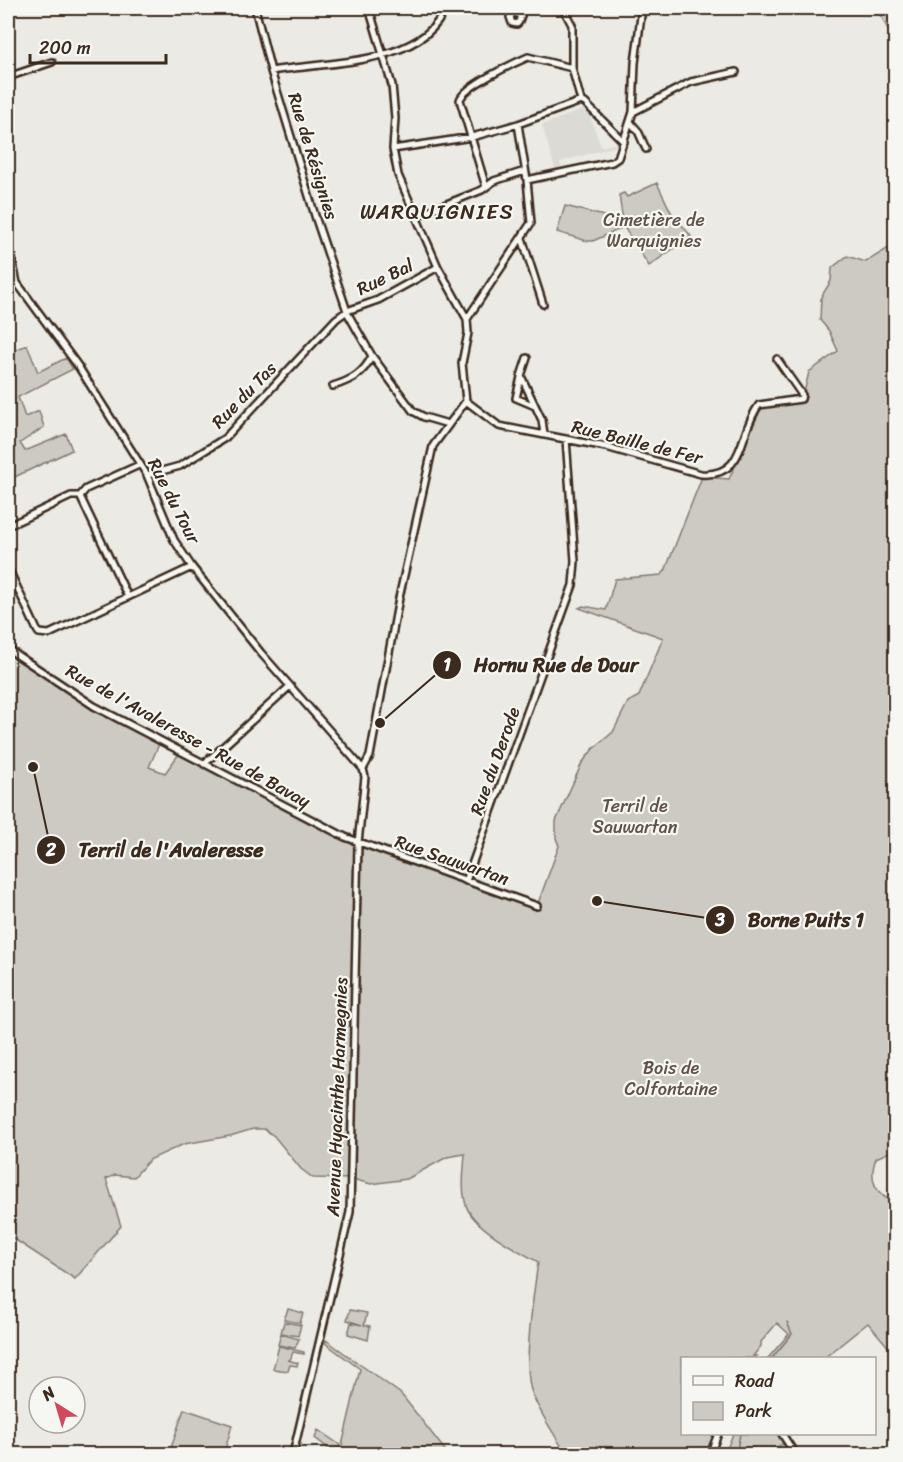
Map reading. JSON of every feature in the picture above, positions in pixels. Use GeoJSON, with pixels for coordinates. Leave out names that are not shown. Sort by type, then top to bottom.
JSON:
{"type":"FeatureCollection","features":[{"type":"Feature","properties":{"kind":"street","name":"Rue de Résignies"},"geometry":{"type":"LineString","coordinates":[[255,8],[271,71],[347,313],[372,356]]}},
{"type":"Feature","properties":{"kind":"street"},"geometry":{"type":"LineString","coordinates":[[369,8],[394,95],[393,149],[398,176],[438,267],[467,319],[468,333],[462,363],[466,401]]}},
{"type":"Feature","properties":{"kind":"street"},"geometry":{"type":"LineString","coordinates":[[271,71],[354,61],[414,43],[425,36],[436,24],[445,8]]}},
{"type":"Feature","properties":{"kind":"street"},"geometry":{"type":"LineString","coordinates":[[518,8],[521,16]]}},
{"type":"Feature","properties":{"kind":"street"},"geometry":{"type":"LineString","coordinates":[[563,8],[572,25],[572,68],[581,101],[624,142]]}},
{"type":"Feature","properties":{"kind":"street"},"geometry":{"type":"LineString","coordinates":[[527,180],[612,162],[618,158],[633,112],[635,63],[642,8]]}},
{"type":"Feature","properties":{"kind":"street"},"geometry":{"type":"LineString","coordinates":[[486,187],[460,97],[528,57],[572,68]]}},
{"type":"Feature","properties":{"kind":"street"},"geometry":{"type":"LineString","coordinates":[[8,76],[52,62]]}},
{"type":"Feature","properties":{"kind":"street"},"geometry":{"type":"LineString","coordinates":[[633,112],[691,82],[736,72]]}},
{"type":"Feature","properties":{"kind":"street"},"geometry":{"type":"LineString","coordinates":[[393,149],[472,136],[518,124],[581,101]]}},
{"type":"Feature","properties":{"kind":"street"},"geometry":{"type":"LineString","coordinates":[[631,123],[638,131],[646,149]]}},
{"type":"Feature","properties":{"kind":"street"},"geometry":{"type":"LineString","coordinates":[[467,319],[531,223],[518,124]]}},
{"type":"Feature","properties":{"kind":"street"},"geometry":{"type":"LineString","coordinates":[[416,216],[486,187],[494,181],[525,171]]}},
{"type":"Feature","properties":{"kind":"street","name":"Rue du Tour"},"geometry":{"type":"LineString","coordinates":[[8,219],[11,255],[17,283],[78,366],[147,475],[174,540],[192,567],[261,653],[363,769]]}},
{"type":"Feature","properties":{"kind":"street"},"geometry":{"type":"LineString","coordinates":[[522,238],[543,304]]}},
{"type":"Feature","properties":{"kind":"street","name":"Rue Bal"},"geometry":{"type":"LineString","coordinates":[[347,313],[378,300],[438,267]]}},
{"type":"Feature","properties":{"kind":"street","name":"Rue du Tas"},"geometry":{"type":"LineString","coordinates":[[147,475],[180,466],[225,438],[336,319],[347,313]]}},
{"type":"Feature","properties":{"kind":"street"},"geometry":{"type":"LineString","coordinates":[[333,386],[361,373],[372,356],[413,411],[448,424]]}},
{"type":"Feature","properties":{"kind":"street"},"geometry":{"type":"LineString","coordinates":[[527,358],[516,398],[535,406]]}},
{"type":"Feature","properties":{"kind":"street","name":"Rue Baille de Fer"},"geometry":{"type":"LineString","coordinates":[[466,401],[499,426],[606,447],[701,474],[717,474],[727,470],[734,461],[759,405],[801,399],[801,395],[777,359]]}},
{"type":"Feature","properties":{"kind":"street"},"geometry":{"type":"LineString","coordinates":[[521,376],[542,420],[544,434]]}},
{"type":"Feature","properties":{"kind":"street","name":"Avenue Hyacinthe Harmegnies"},"geometry":{"type":"LineString","coordinates":[[292,1455],[350,1212],[358,843],[365,777],[363,769],[370,756],[399,598],[433,446],[466,401]]}},
{"type":"Feature","properties":{"kind":"street","name":"Rue du Derode"},"geometry":{"type":"LineString","coordinates":[[466,881],[573,585],[575,561],[566,440]]}},
{"type":"Feature","properties":{"kind":"street"},"geometry":{"type":"LineString","coordinates":[[8,526],[71,496],[80,495],[86,489],[139,465]]}},
{"type":"Feature","properties":{"kind":"street"},"geometry":{"type":"LineString","coordinates":[[80,495],[128,597]]}},
{"type":"Feature","properties":{"kind":"street"},"geometry":{"type":"LineString","coordinates":[[8,568],[37,630],[44,634],[55,632],[192,567]]}},
{"type":"Feature","properties":{"kind":"street","name":"Rue de l'Avaleresse - Rue de Bavay"},"geometry":{"type":"LineString","coordinates":[[8,649],[94,706],[358,843]]}},
{"type":"Feature","properties":{"kind":"street"},"geometry":{"type":"LineString","coordinates":[[204,764],[290,686]]}},
{"type":"Feature","properties":{"kind":"street","name":"Rue Sauwartan"},"geometry":{"type":"LineString","coordinates":[[358,843],[537,906]]}},
{"type":"Feature","properties":{"kind":"street"},"geometry":{"type":"LineString","coordinates":[[710,1455],[718,1435]]}},
{"type":"Feature","properties":{"kind":"street"},"geometry":{"type":"LineString","coordinates":[[783,1435],[795,1455]]}},
{"type":"Feature","properties":{"kind":"shaded area"},"geometry":{"type":"Polygon","coordinates":[[[587,108],[601,147],[619,143],[620,145],[560,162],[562,171],[556,172],[542,125],[587,108]]]}},
{"type":"Feature","properties":{"kind":"green space"},"geometry":{"type":"Polygon","coordinates":[[[886,8],[895,8],[895,43],[879,12],[886,8]]]}},
{"type":"Feature","properties":{"kind":"green space","name":"Cimetière de Warquignies"},"geometry":{"type":"Polygon","coordinates":[[[657,183],[671,212],[691,236],[649,266],[624,227],[593,241],[557,232],[565,206],[623,221],[619,195],[624,193],[627,197],[657,183]]]}},
{"type":"Feature","properties":{"kind":"green space","name":"Bois de Colfontaine"},"geometry":{"type":"Polygon","coordinates":[[[895,244],[896,1149],[876,1158],[873,1179],[882,1195],[895,1204],[895,1345],[890,1349],[868,1323],[825,1357],[769,1357],[789,1334],[777,1323],[761,1342],[761,1346],[753,1356],[757,1356],[756,1357],[681,1357],[681,1435],[718,1435],[710,1454],[566,1454],[539,1409],[529,1381],[528,1348],[538,1262],[497,1238],[477,1222],[470,1213],[464,1193],[465,1154],[447,1157],[407,1179],[371,1184],[352,1179],[313,1178],[301,1169],[274,1136],[264,1129],[253,1129],[230,1136],[184,1144],[149,1160],[134,1177],[115,1175],[106,1179],[121,1226],[75,1279],[8,1235],[8,652],[91,708],[159,744],[149,767],[165,773],[179,754],[343,839],[537,906],[559,846],[556,838],[556,821],[582,763],[593,749],[613,732],[628,702],[639,696],[663,638],[579,608],[583,606],[606,610],[615,579],[661,575],[665,571],[702,477],[729,479],[761,409],[770,404],[802,401],[809,372],[838,351],[829,331],[820,320],[821,297],[831,281],[832,268],[847,256],[866,262],[895,244]]]}},
{"type":"Feature","properties":{"kind":"green space"},"geometry":{"type":"Polygon","coordinates":[[[27,345],[38,372],[66,358],[73,369],[18,397],[25,417],[39,411],[44,427],[20,443],[25,451],[66,434],[72,450],[8,480],[8,353],[27,345]]]}},
{"type":"Feature","properties":{"kind":"green space"},"geometry":{"type":"Polygon","coordinates":[[[288,1309],[303,1313],[300,1323],[284,1320],[288,1309]]]}},
{"type":"Feature","properties":{"kind":"green space"},"geometry":{"type":"Polygon","coordinates":[[[350,1310],[367,1313],[364,1325],[370,1326],[368,1340],[348,1334],[351,1323],[362,1325],[347,1320],[350,1310]]]}},
{"type":"Feature","properties":{"kind":"green space"},"geometry":{"type":"Polygon","coordinates":[[[284,1322],[301,1325],[298,1336],[281,1333],[284,1322]]]}},
{"type":"Feature","properties":{"kind":"green space"},"geometry":{"type":"Polygon","coordinates":[[[281,1334],[299,1339],[295,1348],[278,1345],[281,1334]]]}},
{"type":"Feature","properties":{"kind":"green space"},"geometry":{"type":"Polygon","coordinates":[[[326,1340],[401,1394],[448,1454],[340,1454],[360,1369],[325,1343],[326,1340]]]}},
{"type":"Feature","properties":{"kind":"green space"},"geometry":{"type":"Polygon","coordinates":[[[279,1346],[304,1352],[304,1354],[293,1352],[288,1360],[298,1363],[297,1366],[290,1365],[288,1371],[273,1369],[279,1346]]]}},
{"type":"Feature","properties":{"kind":"green space"},"geometry":{"type":"Polygon","coordinates":[[[184,1409],[232,1425],[224,1454],[169,1454],[184,1409]]]}},
{"type":"Feature","properties":{"kind":"green space"},"geometry":{"type":"Polygon","coordinates":[[[318,1430],[340,1445],[336,1454],[315,1438],[318,1430]]]}},
{"type":"Feature","properties":{"kind":"green space"},"geometry":{"type":"Polygon","coordinates":[[[733,1435],[780,1435],[785,1443],[765,1453],[751,1447],[748,1454],[712,1454],[715,1447],[726,1451],[733,1435]]]}},
{"type":"Feature","properties":{"kind":"green space"},"geometry":{"type":"Polygon","coordinates":[[[8,1444],[20,1451],[44,1454],[8,1454],[8,1444]]]}},
{"type":"Feature","properties":{"kind":"waterway"},"geometry":{"type":"LineString","coordinates":[[773,1357],[792,1334],[787,1322]]}},
{"type":"Feature","properties":{"kind":"waterway"},"geometry":{"type":"LineString","coordinates":[[736,1454],[740,1435]]}},
{"type":"Feature","properties":{"kind":"place","name":"Hornu Rue de Dour"},"geometry":{"type":"Point","coordinates":[380,723]}},
{"type":"Feature","properties":{"kind":"place","name":"Terril de l'Avaleresse"},"geometry":{"type":"Point","coordinates":[33,767]}},
{"type":"Feature","properties":{"kind":"place","name":"Borne Puits 1"},"geometry":{"type":"Point","coordinates":[597,901]}},
{"type":"Feature","properties":{"kind":"district","name":"WARQUIGNIES"},"geometry":{"type":"Point","coordinates":[437,212]}},
{"type":"Feature","properties":{"kind":"park label","name":"Terril de Sauwartan"},"geometry":{"type":"Point","coordinates":[635,816]}}]}
